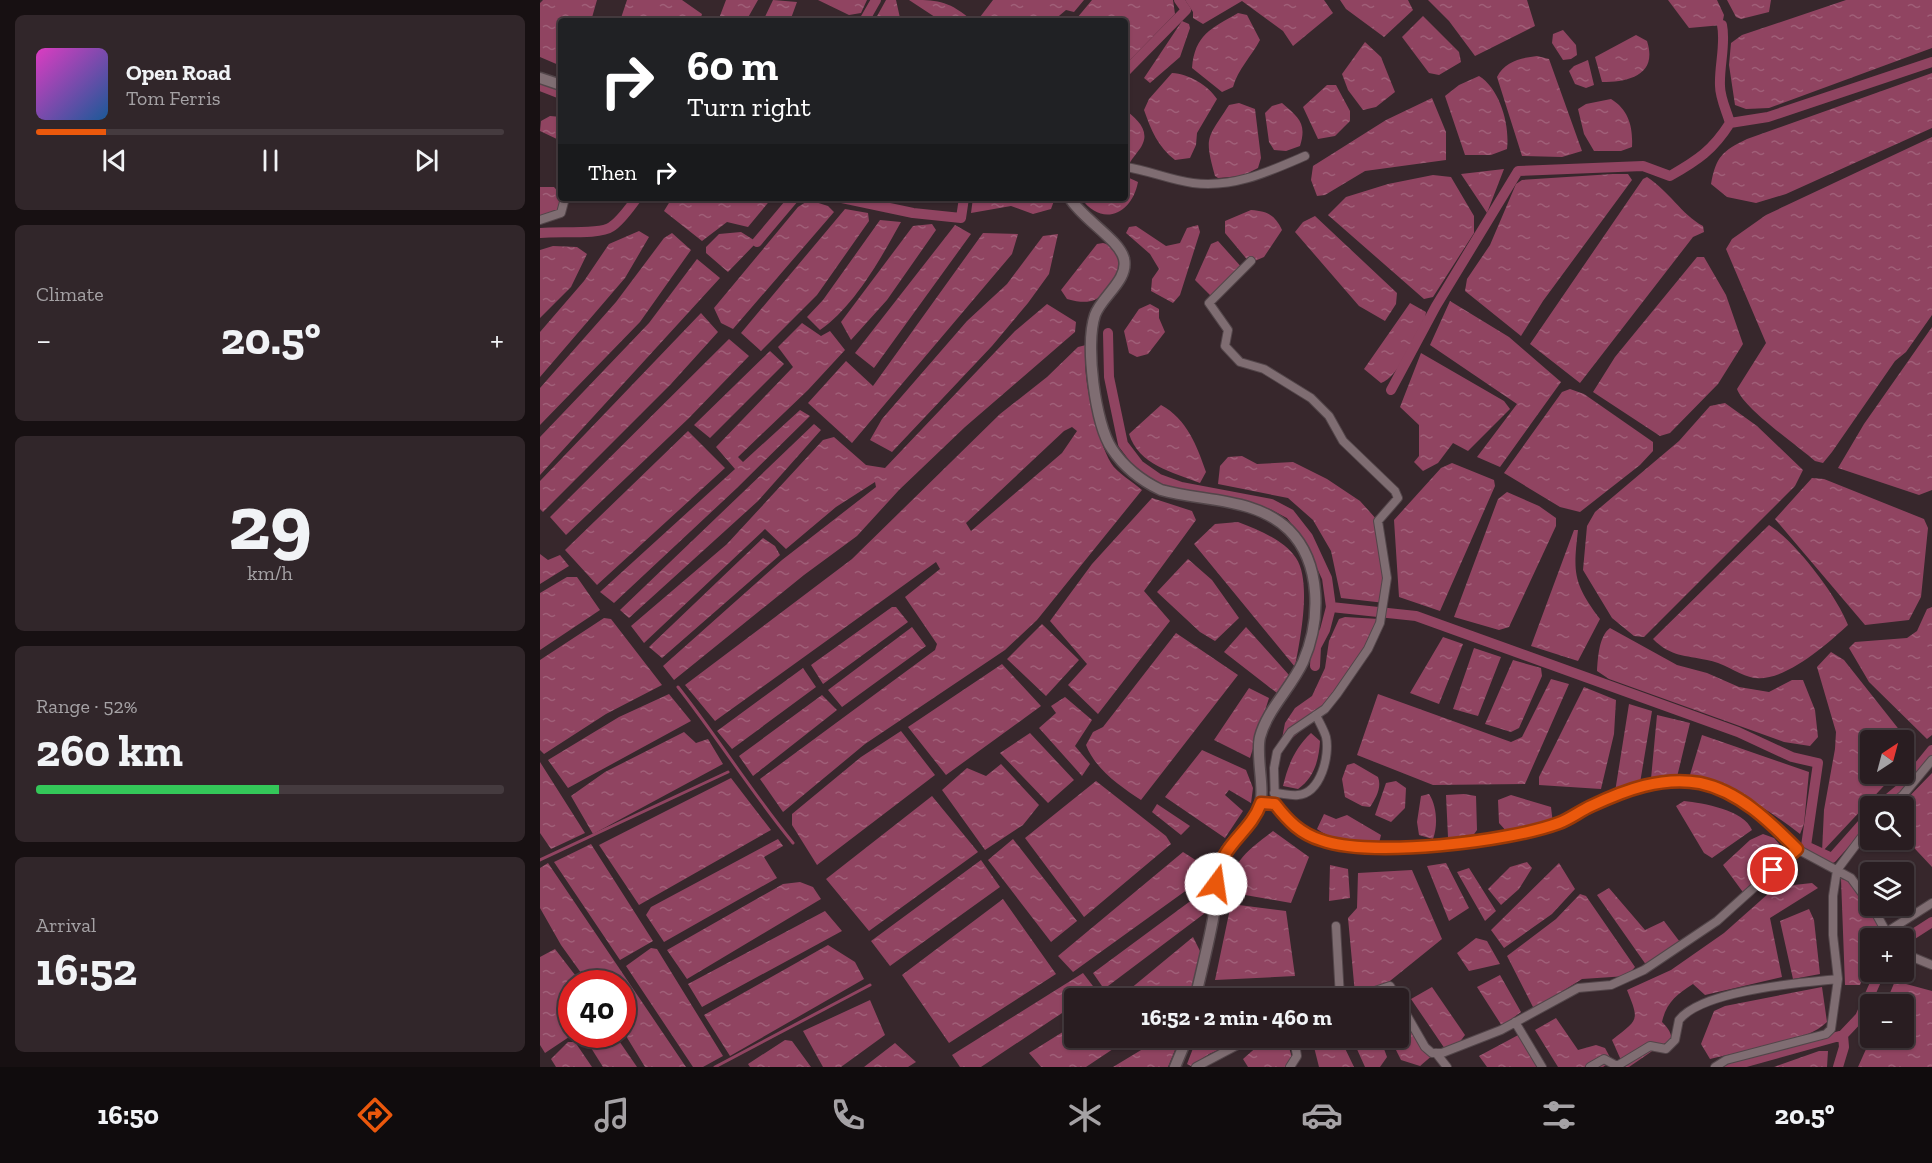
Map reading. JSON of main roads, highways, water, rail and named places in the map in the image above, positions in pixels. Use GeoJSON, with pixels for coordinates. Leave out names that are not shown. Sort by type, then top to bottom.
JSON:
{"type":"FeatureCollection","features":[{"type":"Feature","properties":{"kind":"water"},"geometry":{"type":"Polygon","coordinates":[[[543,0],[597,0],[592,18],[558,18],[558,65],[540,57],[540,3],[543,0]]]}},
{"type":"Feature","properties":{"kind":"water"},"geometry":{"type":"Polygon","coordinates":[[[627,0],[682,0],[702,14],[701,18],[621,18],[627,0]]]}},
{"type":"Feature","properties":{"kind":"water"},"geometry":{"type":"Polygon","coordinates":[[[726,0],[758,0],[748,18],[719,18],[726,0]]]}},
{"type":"Feature","properties":{"kind":"water"},"geometry":{"type":"Polygon","coordinates":[[[773,0],[797,2],[791,18],[764,18],[773,0]]]}},
{"type":"Feature","properties":{"kind":"water"},"geometry":{"type":"Polygon","coordinates":[[[818,0],[867,0],[861,13],[849,15],[818,0]]]}},
{"type":"Feature","properties":{"kind":"water"},"geometry":{"type":"Polygon","coordinates":[[[886,0],[896,0],[900,18],[876,18],[886,0]]]}},
{"type":"Feature","properties":{"kind":"water"},"geometry":{"type":"Polygon","coordinates":[[[909,0],[941,2],[969,18],[936,18],[909,0]]]}},
{"type":"Feature","properties":{"kind":"water"},"geometry":{"type":"Polygon","coordinates":[[[993,0],[1084,0],[1074,12],[1066,10],[1057,18],[979,18],[993,0]]]}},
{"type":"Feature","properties":{"kind":"water"},"geometry":{"type":"Polygon","coordinates":[[[1092,0],[1173,0],[1175,14],[1128,62],[1128,18],[1077,18],[1092,0]]]}},
{"type":"Feature","properties":{"kind":"water"},"geometry":{"type":"Polygon","coordinates":[[[1185,0],[1324,0],[1333,13],[1293,46],[1283,31],[1242,1],[1203,24],[1193,18],[1193,12],[1185,0]]]}},
{"type":"Feature","properties":{"kind":"water"},"geometry":{"type":"Polygon","coordinates":[[[1340,0],[1408,0],[1413,10],[1384,37],[1346,9],[1340,0]]]}},
{"type":"Feature","properties":{"kind":"water"},"geometry":{"type":"Polygon","coordinates":[[[1428,0],[1527,0],[1535,26],[1475,56],[1449,21],[1428,0]]]}},
{"type":"Feature","properties":{"kind":"water"},"geometry":{"type":"Polygon","coordinates":[[[1668,0],[1717,0],[1724,15],[1722,25],[1689,28],[1668,0]]]}},
{"type":"Feature","properties":{"kind":"water"},"geometry":{"type":"Polygon","coordinates":[[[1727,0],[1771,0],[1769,12],[1741,19],[1736,17],[1727,0]]]}},
{"type":"Feature","properties":{"kind":"water"},"geometry":{"type":"Polygon","coordinates":[[[1846,0],[1932,0],[1932,48],[1769,108],[1746,109],[1735,105],[1729,65],[1731,43],[1742,35],[1846,0]]]}},
{"type":"Feature","properties":{"kind":"water"},"geometry":{"type":"Polygon","coordinates":[[[1238,13],[1247,15],[1260,40],[1238,74],[1233,87],[1222,92],[1192,68],[1194,57],[1201,40],[1212,28],[1238,13]]]}},
{"type":"Feature","properties":{"kind":"water"},"geometry":{"type":"Polygon","coordinates":[[[1423,16],[1459,52],[1461,62],[1439,75],[1429,73],[1402,37],[1423,16]]]}},
{"type":"Feature","properties":{"kind":"water"},"geometry":{"type":"Polygon","coordinates":[[[1182,21],[1189,24],[1190,28],[1180,57],[1150,83],[1144,78],[1182,21]]]}},
{"type":"Feature","properties":{"kind":"water"},"geometry":{"type":"Polygon","coordinates":[[[1563,30],[1576,45],[1577,55],[1571,59],[1563,60],[1552,43],[1553,34],[1563,30]]]}},
{"type":"Feature","properties":{"kind":"water"},"geometry":{"type":"Polygon","coordinates":[[[1636,35],[1647,41],[1649,53],[1645,69],[1631,78],[1602,82],[1595,57],[1636,35]]]}},
{"type":"Feature","properties":{"kind":"water"},"geometry":{"type":"Polygon","coordinates":[[[1365,42],[1381,57],[1395,92],[1376,107],[1363,110],[1348,90],[1342,74],[1365,42]]]}},
{"type":"Feature","properties":{"kind":"water"},"geometry":{"type":"Polygon","coordinates":[[[1537,56],[1549,59],[1582,151],[1562,157],[1522,156],[1497,77],[1509,64],[1519,59],[1537,56]]]}},
{"type":"Feature","properties":{"kind":"water"},"geometry":{"type":"Polygon","coordinates":[[[1588,60],[1594,85],[1586,88],[1575,84],[1569,71],[1574,66],[1588,60]]]}},
{"type":"Feature","properties":{"kind":"water"},"geometry":{"type":"Polygon","coordinates":[[[1172,73],[1198,81],[1217,99],[1197,133],[1196,145],[1190,158],[1175,160],[1156,138],[1144,110],[1149,99],[1172,73]]]}},
{"type":"Feature","properties":{"kind":"water"},"geometry":{"type":"Polygon","coordinates":[[[1932,73],[1932,128],[1786,194],[1756,203],[1727,197],[1711,184],[1718,161],[1726,151],[1738,143],[1932,73]]]}},
{"type":"Feature","properties":{"kind":"water"},"geometry":{"type":"Polygon","coordinates":[[[1479,76],[1493,90],[1502,108],[1507,129],[1507,149],[1491,155],[1465,155],[1445,96],[1459,85],[1479,76]]]}},
{"type":"Feature","properties":{"kind":"water"},"geometry":{"type":"Polygon","coordinates":[[[1327,85],[1336,85],[1350,111],[1350,121],[1335,136],[1318,139],[1303,107],[1327,85]]]}},
{"type":"Feature","properties":{"kind":"water"},"geometry":{"type":"Polygon","coordinates":[[[1432,98],[1446,132],[1446,160],[1365,171],[1325,195],[1317,196],[1311,180],[1313,166],[1386,120],[1432,98]]]}},
{"type":"Feature","properties":{"kind":"water"},"geometry":{"type":"Polygon","coordinates":[[[1611,99],[1622,108],[1629,120],[1632,147],[1621,151],[1594,151],[1584,134],[1578,109],[1586,104],[1611,99]]]}},
{"type":"Feature","properties":{"kind":"water"},"geometry":{"type":"Polygon","coordinates":[[[1239,103],[1255,109],[1261,158],[1258,168],[1242,176],[1218,178],[1215,176],[1209,153],[1210,138],[1229,105],[1239,103]]]}},
{"type":"Feature","properties":{"kind":"water"},"geometry":{"type":"Polygon","coordinates":[[[1282,103],[1297,117],[1303,132],[1300,146],[1286,151],[1274,150],[1269,142],[1265,113],[1272,106],[1282,103]]]}},
{"type":"Feature","properties":{"kind":"water"},"geometry":{"type":"Polygon","coordinates":[[[1128,112],[1137,120],[1144,133],[1142,146],[1129,165],[1128,112]]]}},
{"type":"Feature","properties":{"kind":"water"},"geometry":{"type":"Polygon","coordinates":[[[550,116],[558,117],[558,140],[540,131],[541,121],[550,116]]]}},
{"type":"Feature","properties":{"kind":"water"},"geometry":{"type":"Polygon","coordinates":[[[1932,137],[1932,315],[1906,352],[1895,361],[1832,452],[1823,463],[1815,461],[1760,416],[1737,389],[1766,343],[1726,249],[1732,239],[1766,215],[1932,137]]]}},
{"type":"Feature","properties":{"kind":"water"},"geometry":{"type":"Polygon","coordinates":[[[1504,169],[1487,213],[1461,174],[1504,169]]]}},
{"type":"Feature","properties":{"kind":"water"},"geometry":{"type":"Polygon","coordinates":[[[1628,174],[1632,180],[1543,301],[1521,336],[1465,291],[1467,279],[1490,245],[1516,184],[1522,180],[1628,174]]]}},
{"type":"Feature","properties":{"kind":"water"},"geometry":{"type":"Polygon","coordinates":[[[1433,175],[1451,177],[1474,216],[1474,233],[1433,297],[1424,299],[1328,215],[1346,197],[1388,184],[1433,175]]]}},
{"type":"Feature","properties":{"kind":"water"},"geometry":{"type":"Polygon","coordinates":[[[1128,177],[1138,182],[1130,202],[1123,209],[1107,215],[1098,213],[1084,201],[1128,201],[1128,177]]]}},
{"type":"Feature","properties":{"kind":"water"},"geometry":{"type":"Polygon","coordinates":[[[1647,177],[1703,226],[1704,232],[1693,237],[1580,383],[1530,344],[1643,179],[1647,177]]]}},
{"type":"Feature","properties":{"kind":"water"},"geometry":{"type":"Polygon","coordinates":[[[540,187],[554,187],[558,192],[558,201],[561,201],[560,210],[540,218],[540,187]]]}},
{"type":"Feature","properties":{"kind":"water"},"geometry":{"type":"Polygon","coordinates":[[[670,201],[770,201],[748,227],[727,222],[702,241],[664,211],[670,201]]]}},
{"type":"Feature","properties":{"kind":"water"},"geometry":{"type":"Polygon","coordinates":[[[807,201],[812,201],[828,206],[834,212],[733,329],[721,323],[714,308],[798,207],[807,201]]]}},
{"type":"Feature","properties":{"kind":"water"},"geometry":{"type":"Polygon","coordinates":[[[973,201],[1054,201],[1051,209],[1033,214],[1011,206],[971,213],[973,201]]]}},
{"type":"Feature","properties":{"kind":"water"},"geometry":{"type":"Polygon","coordinates":[[[845,209],[868,213],[869,221],[817,295],[761,351],[741,333],[845,209]]]}},
{"type":"Feature","properties":{"kind":"water"},"geometry":{"type":"Polygon","coordinates":[[[1251,210],[1262,211],[1270,215],[1282,230],[1264,257],[1250,263],[1225,233],[1225,221],[1251,210]]]}},
{"type":"Feature","properties":{"kind":"water"},"geometry":{"type":"Polygon","coordinates":[[[1315,216],[1397,293],[1396,304],[1385,321],[1359,306],[1295,232],[1303,222],[1315,216]]]}},
{"type":"Feature","properties":{"kind":"water"},"geometry":{"type":"Polygon","coordinates":[[[880,220],[901,222],[876,266],[855,295],[820,330],[807,317],[823,300],[880,220]]]}},
{"type":"Feature","properties":{"kind":"water"},"geometry":{"type":"Polygon","coordinates":[[[932,224],[936,230],[887,300],[851,340],[841,322],[913,226],[932,224]]]}},
{"type":"Feature","properties":{"kind":"water"},"geometry":{"type":"Polygon","coordinates":[[[955,225],[971,234],[874,368],[855,353],[955,225]]]}},
{"type":"Feature","properties":{"kind":"water"},"geometry":{"type":"Polygon","coordinates":[[[1198,225],[1200,232],[1180,295],[1173,303],[1151,291],[1152,279],[1159,269],[1150,254],[1126,233],[1129,227],[1136,226],[1166,246],[1180,243],[1187,228],[1198,225]]]}},
{"type":"Feature","properties":{"kind":"water"},"geometry":{"type":"Polygon","coordinates":[[[639,231],[649,237],[625,278],[540,377],[540,332],[584,281],[609,244],[639,231]]]}},
{"type":"Feature","properties":{"kind":"water"},"geometry":{"type":"Polygon","coordinates":[[[741,232],[757,242],[728,272],[706,253],[706,247],[719,234],[741,232]]]}},
{"type":"Feature","properties":{"kind":"water"},"geometry":{"type":"Polygon","coordinates":[[[672,233],[691,250],[640,322],[540,425],[540,388],[616,302],[664,238],[672,233]]]}},
{"type":"Feature","properties":{"kind":"water"},"geometry":{"type":"Polygon","coordinates":[[[983,233],[1018,234],[1012,254],[852,443],[808,403],[846,361],[873,386],[983,233]]]}},
{"type":"Feature","properties":{"kind":"water"},"geometry":{"type":"Polygon","coordinates":[[[1058,234],[1049,274],[992,346],[892,452],[870,440],[882,419],[967,321],[1007,284],[1043,236],[1058,234]]]}},
{"type":"Feature","properties":{"kind":"water"},"geometry":{"type":"Polygon","coordinates":[[[1218,241],[1244,270],[1220,295],[1210,295],[1195,280],[1211,244],[1218,241]]]}},
{"type":"Feature","properties":{"kind":"water"},"geometry":{"type":"Polygon","coordinates":[[[1103,243],[1114,250],[1120,271],[1099,297],[1086,302],[1067,299],[1061,290],[1097,244],[1103,243]]]}},
{"type":"Feature","properties":{"kind":"water"},"geometry":{"type":"Polygon","coordinates":[[[553,246],[577,247],[587,254],[571,287],[540,318],[540,250],[553,246]]]}},
{"type":"Feature","properties":{"kind":"water"},"geometry":{"type":"Polygon","coordinates":[[[1697,257],[1704,257],[1726,295],[1743,344],[1718,384],[1670,433],[1660,436],[1593,392],[1615,357],[1697,257]]]}},
{"type":"Feature","properties":{"kind":"water"},"geometry":{"type":"Polygon","coordinates":[[[697,259],[720,278],[540,475],[540,437],[649,323],[697,259]]]}},
{"type":"Feature","properties":{"kind":"water"},"geometry":{"type":"Polygon","coordinates":[[[1450,301],[1509,337],[1561,382],[1500,467],[1477,457],[1517,404],[1430,345],[1450,301]]]}},
{"type":"Feature","properties":{"kind":"water"},"geometry":{"type":"Polygon","coordinates":[[[1410,303],[1426,312],[1425,319],[1394,373],[1381,383],[1364,369],[1410,303]]]}},
{"type":"Feature","properties":{"kind":"water"},"geometry":{"type":"Polygon","coordinates":[[[1047,304],[1076,322],[1075,332],[965,427],[899,490],[857,536],[804,575],[674,680],[663,666],[782,560],[876,487],[875,482],[836,507],[786,549],[765,529],[644,643],[631,626],[727,544],[823,440],[834,437],[866,465],[885,468],[1015,331],[1047,304]]]}},
{"type":"Feature","properties":{"kind":"water"},"geometry":{"type":"Polygon","coordinates":[[[1150,304],[1159,309],[1159,318],[1165,332],[1148,354],[1137,357],[1129,353],[1124,331],[1139,309],[1150,304]]]}},
{"type":"Feature","properties":{"kind":"water"},"geometry":{"type":"Polygon","coordinates":[[[701,313],[718,332],[671,384],[543,512],[540,509],[540,481],[701,313]]]}},
{"type":"Feature","properties":{"kind":"water"},"geometry":{"type":"Polygon","coordinates":[[[802,323],[821,336],[830,331],[845,350],[808,390],[738,457],[743,462],[800,410],[810,416],[614,603],[600,592],[735,469],[716,447],[793,367],[778,347],[802,323]]]}},
{"type":"Feature","properties":{"kind":"water"},"geometry":{"type":"Polygon","coordinates":[[[1932,327],[1932,490],[1919,495],[1838,468],[1864,424],[1932,327]]]}},
{"type":"Feature","properties":{"kind":"water"},"geometry":{"type":"Polygon","coordinates":[[[729,339],[749,356],[689,418],[566,535],[550,517],[729,339]]]}},
{"type":"Feature","properties":{"kind":"water"},"geometry":{"type":"Polygon","coordinates":[[[1086,345],[1086,372],[1091,405],[1105,452],[1117,470],[1142,490],[1037,620],[1005,650],[865,744],[783,812],[760,779],[935,650],[937,644],[905,597],[940,569],[936,562],[715,721],[685,685],[852,559],[1000,414],[1047,377],[1078,347],[1086,345]],[[1072,427],[1064,431],[966,523],[971,531],[1062,453],[1077,431],[1072,427]]]}},
{"type":"Feature","properties":{"kind":"water"},"geometry":{"type":"Polygon","coordinates":[[[770,351],[784,364],[710,438],[694,425],[770,351]]]}},
{"type":"Feature","properties":{"kind":"water"},"geometry":{"type":"Polygon","coordinates":[[[1421,353],[1504,401],[1510,409],[1468,451],[1453,443],[1438,463],[1423,471],[1414,462],[1419,456],[1419,425],[1400,407],[1421,353]]]}},
{"type":"Feature","properties":{"kind":"water"},"geometry":{"type":"Polygon","coordinates":[[[1570,389],[1584,394],[1653,442],[1653,451],[1640,465],[1580,512],[1560,507],[1504,473],[1562,392],[1570,389]]]}},
{"type":"Feature","properties":{"kind":"water"},"geometry":{"type":"Polygon","coordinates":[[[1725,403],[1757,426],[1803,470],[1795,486],[1644,637],[1634,636],[1612,618],[1583,570],[1587,526],[1595,512],[1679,441],[1710,406],[1725,403]]]}},
{"type":"Feature","properties":{"kind":"water"},"geometry":{"type":"Polygon","coordinates":[[[1161,405],[1178,418],[1195,443],[1206,472],[1200,483],[1158,466],[1140,453],[1134,445],[1129,434],[1161,405]]]}},
{"type":"Feature","properties":{"kind":"water"},"geometry":{"type":"Polygon","coordinates":[[[814,424],[821,430],[758,501],[629,618],[620,610],[814,424]]]}},
{"type":"Feature","properties":{"kind":"water"},"geometry":{"type":"Polygon","coordinates":[[[688,431],[725,468],[597,585],[565,550],[688,431]]]}},
{"type":"Feature","properties":{"kind":"water"},"geometry":{"type":"Polygon","coordinates":[[[1242,456],[1257,464],[1293,462],[1327,479],[1360,501],[1378,521],[1385,603],[1341,598],[1331,551],[1313,520],[1288,498],[1218,484],[1220,466],[1228,457],[1242,456]]]}},
{"type":"Feature","properties":{"kind":"water"},"geometry":{"type":"Polygon","coordinates":[[[1452,463],[1494,480],[1495,486],[1440,611],[1399,597],[1394,520],[1441,468],[1452,463]]]}},
{"type":"Feature","properties":{"kind":"water"},"geometry":{"type":"Polygon","coordinates":[[[1812,478],[1824,479],[1924,519],[1928,528],[1921,597],[1909,620],[1865,625],[1775,519],[1812,478]]]}},
{"type":"Feature","properties":{"kind":"water"},"geometry":{"type":"Polygon","coordinates":[[[1507,492],[1539,506],[1556,518],[1556,526],[1509,627],[1499,630],[1454,617],[1498,499],[1507,492]]]}},
{"type":"Feature","properties":{"kind":"water"},"geometry":{"type":"Polygon","coordinates":[[[1152,498],[1192,511],[1196,520],[1144,591],[1170,621],[1098,714],[1068,685],[1087,664],[1050,621],[1092,564],[1152,498]]]}},
{"type":"Feature","properties":{"kind":"water"},"geometry":{"type":"Polygon","coordinates":[[[1238,522],[1284,545],[1291,551],[1301,568],[1304,596],[1300,642],[1295,667],[1194,544],[1215,524],[1238,522]]]}},
{"type":"Feature","properties":{"kind":"water"},"geometry":{"type":"Polygon","coordinates":[[[1769,525],[1803,556],[1835,599],[1848,625],[1803,662],[1789,670],[1762,678],[1750,677],[1713,661],[1672,652],[1653,639],[1769,525]]]}},
{"type":"Feature","properties":{"kind":"water"},"geometry":{"type":"Polygon","coordinates":[[[1574,530],[1578,530],[1577,577],[1584,596],[1600,619],[1578,661],[1531,646],[1574,530]]]}},
{"type":"Feature","properties":{"kind":"water"},"geometry":{"type":"Polygon","coordinates":[[[763,538],[775,546],[780,555],[662,658],[649,647],[763,538]]]}},
{"type":"Feature","properties":{"kind":"water"},"geometry":{"type":"Polygon","coordinates":[[[540,554],[548,560],[560,555],[569,566],[540,584],[540,554]]]}},
{"type":"Feature","properties":{"kind":"water"},"geometry":{"type":"Polygon","coordinates":[[[1188,559],[1212,580],[1239,618],[1215,641],[1200,632],[1157,592],[1188,559]]]}},
{"type":"Feature","properties":{"kind":"water"},"geometry":{"type":"Polygon","coordinates":[[[567,577],[577,577],[600,610],[540,650],[540,593],[567,577]]]}},
{"type":"Feature","properties":{"kind":"water"},"geometry":{"type":"Polygon","coordinates":[[[892,607],[896,607],[908,622],[823,684],[811,665],[892,607]]]}},
{"type":"Feature","properties":{"kind":"water"},"geometry":{"type":"Polygon","coordinates":[[[1932,607],[1932,735],[1927,739],[1869,682],[1849,648],[1855,642],[1907,638],[1917,631],[1927,609],[1932,607]]]}},
{"type":"Feature","properties":{"kind":"water"},"geometry":{"type":"Polygon","coordinates":[[[1345,617],[1379,619],[1373,647],[1306,726],[1280,749],[1285,723],[1295,708],[1312,696],[1325,668],[1329,641],[1339,619],[1345,617]]]}},
{"type":"Feature","properties":{"kind":"water"},"geometry":{"type":"Polygon","coordinates":[[[604,618],[611,619],[662,685],[606,714],[544,754],[540,750],[540,660],[604,618]]]}},
{"type":"Feature","properties":{"kind":"water"},"geometry":{"type":"Polygon","coordinates":[[[1042,624],[1079,660],[1046,696],[1007,659],[1042,624]]]}},
{"type":"Feature","properties":{"kind":"water"},"geometry":{"type":"Polygon","coordinates":[[[912,627],[926,646],[842,707],[828,690],[912,627]]]}},
{"type":"Feature","properties":{"kind":"water"},"geometry":{"type":"Polygon","coordinates":[[[1246,627],[1289,675],[1277,693],[1224,652],[1246,627]]]}},
{"type":"Feature","properties":{"kind":"water"},"geometry":{"type":"Polygon","coordinates":[[[1610,628],[1677,665],[1707,673],[1739,687],[1769,692],[1792,680],[1803,680],[1815,710],[1818,737],[1810,746],[1784,742],[1609,679],[1597,671],[1601,641],[1610,628]]]}},
{"type":"Feature","properties":{"kind":"water"},"geometry":{"type":"Polygon","coordinates":[[[1176,633],[1238,675],[1141,800],[1102,770],[1086,745],[1093,732],[1103,727],[1176,633]]]}},
{"type":"Feature","properties":{"kind":"water"},"geometry":{"type":"Polygon","coordinates":[[[1443,637],[1463,644],[1439,704],[1410,693],[1443,637]]]}},
{"type":"Feature","properties":{"kind":"water"},"geometry":{"type":"Polygon","coordinates":[[[1474,648],[1501,657],[1478,716],[1453,709],[1474,648]]]}},
{"type":"Feature","properties":{"kind":"water"},"geometry":{"type":"Polygon","coordinates":[[[1831,652],[1844,660],[1899,730],[1860,730],[1860,784],[1886,784],[1874,796],[1860,796],[1860,811],[1822,852],[1824,810],[1836,732],[1817,667],[1831,652]]]}},
{"type":"Feature","properties":{"kind":"water"},"geometry":{"type":"Polygon","coordinates":[[[1513,660],[1541,668],[1542,676],[1519,728],[1511,732],[1485,724],[1513,660]]]}},
{"type":"Feature","properties":{"kind":"water"},"geometry":{"type":"Polygon","coordinates":[[[1002,664],[1041,706],[946,775],[908,727],[1002,664]]]}},
{"type":"Feature","properties":{"kind":"water"},"geometry":{"type":"Polygon","coordinates":[[[803,668],[816,687],[732,749],[717,731],[803,668]]]}},
{"type":"Feature","properties":{"kind":"water"},"geometry":{"type":"Polygon","coordinates":[[[1551,679],[1569,684],[1525,784],[1433,785],[1357,755],[1378,694],[1511,742],[1522,737],[1551,679]]]}},
{"type":"Feature","properties":{"kind":"water"},"geometry":{"type":"Polygon","coordinates":[[[1584,687],[1616,700],[1614,734],[1601,789],[1539,785],[1539,777],[1584,687]]]}},
{"type":"Feature","properties":{"kind":"water"},"geometry":{"type":"Polygon","coordinates":[[[1249,688],[1269,698],[1250,758],[1214,740],[1249,688]]]}},
{"type":"Feature","properties":{"kind":"water"},"geometry":{"type":"Polygon","coordinates":[[[669,694],[691,721],[568,788],[548,760],[619,717],[669,694]]]}},
{"type":"Feature","properties":{"kind":"water"},"geometry":{"type":"Polygon","coordinates":[[[822,695],[837,710],[753,776],[739,756],[822,695]]]}},
{"type":"Feature","properties":{"kind":"water"},"geometry":{"type":"Polygon","coordinates":[[[1065,697],[1092,720],[1075,746],[1090,764],[1082,776],[1039,728],[1056,713],[1051,706],[1065,697]]]}},
{"type":"Feature","properties":{"kind":"water"},"geometry":{"type":"Polygon","coordinates":[[[1629,704],[1652,711],[1640,783],[1615,792],[1629,704]]]}},
{"type":"Feature","properties":{"kind":"water"},"geometry":{"type":"Polygon","coordinates":[[[1657,715],[1690,723],[1677,777],[1651,779],[1657,715]]]}},
{"type":"Feature","properties":{"kind":"water"},"geometry":{"type":"Polygon","coordinates":[[[901,731],[935,775],[817,865],[792,825],[792,814],[861,757],[901,731]]]}},
{"type":"Feature","properties":{"kind":"water"},"geometry":{"type":"Polygon","coordinates":[[[684,732],[696,743],[708,739],[723,764],[593,834],[571,796],[605,772],[684,732]]]}},
{"type":"Feature","properties":{"kind":"water"},"geometry":{"type":"Polygon","coordinates":[[[1030,733],[1074,780],[1048,803],[1000,753],[1030,733]]]}},
{"type":"Feature","properties":{"kind":"water"},"geometry":{"type":"Polygon","coordinates":[[[1311,733],[1320,741],[1317,762],[1312,774],[1298,789],[1283,786],[1293,757],[1311,733]]]}},
{"type":"Feature","properties":{"kind":"water"},"geometry":{"type":"Polygon","coordinates":[[[1702,735],[1809,772],[1804,824],[1800,834],[1748,799],[1690,775],[1702,735]]]}},
{"type":"Feature","properties":{"kind":"water"},"geometry":{"type":"Polygon","coordinates":[[[1202,750],[1246,770],[1253,788],[1251,803],[1229,790],[1225,795],[1243,811],[1225,838],[1165,797],[1202,750]]]}},
{"type":"Feature","properties":{"kind":"water"},"geometry":{"type":"Polygon","coordinates":[[[540,762],[585,833],[551,849],[540,833],[540,762]]]}},
{"type":"Feature","properties":{"kind":"water"},"geometry":{"type":"Polygon","coordinates":[[[1354,763],[1378,777],[1379,789],[1370,807],[1362,806],[1345,797],[1342,779],[1347,765],[1354,763]]]}},
{"type":"Feature","properties":{"kind":"water"},"geometry":{"type":"Polygon","coordinates":[[[1001,764],[1039,805],[1023,825],[985,850],[942,790],[967,768],[986,776],[1001,764]]]}},
{"type":"Feature","properties":{"kind":"water"},"geometry":{"type":"Polygon","coordinates":[[[1932,773],[1932,867],[1914,848],[1914,796],[1910,796],[1932,773]]]}},
{"type":"Feature","properties":{"kind":"water"},"geometry":{"type":"Polygon","coordinates":[[[731,778],[771,830],[639,905],[599,845],[731,778]]]}},
{"type":"Feature","properties":{"kind":"water"},"geometry":{"type":"Polygon","coordinates":[[[1096,781],[1166,836],[1171,844],[1084,917],[1025,838],[1096,781]]]}},
{"type":"Feature","properties":{"kind":"water"},"geometry":{"type":"Polygon","coordinates":[[[1396,781],[1406,788],[1405,808],[1391,822],[1375,815],[1386,783],[1396,781]]]}},
{"type":"Feature","properties":{"kind":"water"},"geometry":{"type":"Polygon","coordinates":[[[1429,794],[1436,816],[1433,839],[1419,835],[1417,822],[1421,796],[1429,794]]]}},
{"type":"Feature","properties":{"kind":"water"},"geometry":{"type":"Polygon","coordinates":[[[1446,795],[1476,796],[1477,830],[1472,837],[1448,837],[1446,795]]]}},
{"type":"Feature","properties":{"kind":"water"},"geometry":{"type":"Polygon","coordinates":[[[1511,795],[1551,807],[1553,824],[1508,833],[1499,823],[1498,800],[1511,795]]]}},
{"type":"Feature","properties":{"kind":"water"},"geometry":{"type":"Polygon","coordinates":[[[932,796],[978,852],[869,931],[826,879],[932,796]]]}},
{"type":"Feature","properties":{"kind":"water"},"geometry":{"type":"Polygon","coordinates":[[[1684,801],[1712,806],[1732,813],[1741,817],[1752,830],[1712,858],[1704,853],[1676,806],[1684,801]]]}},
{"type":"Feature","properties":{"kind":"water"},"geometry":{"type":"Polygon","coordinates":[[[1157,804],[1190,826],[1181,835],[1152,812],[1157,804]]]}},
{"type":"Feature","properties":{"kind":"water"},"geometry":{"type":"Polygon","coordinates":[[[1324,814],[1336,819],[1347,815],[1381,835],[1379,843],[1347,842],[1331,837],[1317,829],[1324,814]]]}},
{"type":"Feature","properties":{"kind":"water"},"geometry":{"type":"Polygon","coordinates":[[[1273,831],[1309,857],[1291,903],[1234,893],[1232,883],[1237,865],[1250,850],[1273,831]]]}},
{"type":"Feature","properties":{"kind":"water"},"geometry":{"type":"Polygon","coordinates":[[[1763,834],[1774,838],[1791,858],[1745,895],[1723,865],[1750,840],[1763,834]]]}},
{"type":"Feature","properties":{"kind":"water"},"geometry":{"type":"Polygon","coordinates":[[[778,839],[783,846],[764,857],[777,878],[664,942],[646,915],[651,907],[778,839]]]}},
{"type":"Feature","properties":{"kind":"water"},"geometry":{"type":"Polygon","coordinates":[[[1013,839],[1077,921],[1051,942],[988,860],[1013,839]]]}},
{"type":"Feature","properties":{"kind":"water"},"geometry":{"type":"Polygon","coordinates":[[[591,844],[653,941],[620,960],[554,862],[591,844]]]}},
{"type":"Feature","properties":{"kind":"water"},"geometry":{"type":"Polygon","coordinates":[[[1183,852],[1208,868],[1202,879],[1073,972],[1058,956],[1183,852]]]}},
{"type":"Feature","properties":{"kind":"water"},"geometry":{"type":"Polygon","coordinates":[[[981,860],[1000,887],[890,966],[871,941],[981,860]]]}},
{"type":"Feature","properties":{"kind":"water"},"geometry":{"type":"Polygon","coordinates":[[[1527,862],[1532,868],[1519,889],[1501,905],[1488,889],[1510,867],[1527,862]]]}},
{"type":"Feature","properties":{"kind":"water"},"geometry":{"type":"Polygon","coordinates":[[[548,863],[620,970],[579,970],[561,945],[540,908],[540,868],[548,863]]]}},
{"type":"Feature","properties":{"kind":"water"},"geometry":{"type":"Polygon","coordinates":[[[1446,863],[1469,908],[1449,921],[1427,866],[1446,863]]]}},
{"type":"Feature","properties":{"kind":"water"},"geometry":{"type":"Polygon","coordinates":[[[1559,863],[1575,889],[1552,914],[1504,948],[1491,930],[1559,863]]]}},
{"type":"Feature","properties":{"kind":"water"},"geometry":{"type":"Polygon","coordinates":[[[1330,865],[1348,869],[1350,898],[1329,901],[1330,865]]]}},
{"type":"Feature","properties":{"kind":"water"},"geometry":{"type":"Polygon","coordinates":[[[1469,868],[1496,911],[1485,921],[1457,872],[1469,868]]]}},
{"type":"Feature","properties":{"kind":"water"},"geometry":{"type":"Polygon","coordinates":[[[1412,870],[1442,939],[1381,988],[1354,988],[1348,918],[1357,908],[1358,873],[1412,870]]]}},
{"type":"Feature","properties":{"kind":"water"},"geometry":{"type":"Polygon","coordinates":[[[1841,879],[1853,881],[1860,891],[1860,916],[1875,916],[1880,928],[1860,928],[1861,982],[1860,985],[1845,985],[1841,879]]]}},
{"type":"Feature","properties":{"kind":"water"},"geometry":{"type":"Polygon","coordinates":[[[800,882],[813,887],[821,899],[687,979],[667,950],[783,884],[800,882]]]}},
{"type":"Feature","properties":{"kind":"water"},"geometry":{"type":"Polygon","coordinates":[[[1812,883],[1818,888],[1770,918],[1782,977],[1705,995],[1693,984],[1682,991],[1666,1009],[1662,1022],[1671,1035],[1670,1050],[1661,1045],[1629,1067],[1624,1067],[1612,1040],[1634,1019],[1634,1008],[1627,990],[1671,970],[1724,933],[1769,893],[1794,885],[1812,883]]]}},
{"type":"Feature","properties":{"kind":"water"},"geometry":{"type":"Polygon","coordinates":[[[1208,888],[1212,897],[1209,910],[1105,988],[1093,973],[1208,888]]]}},
{"type":"Feature","properties":{"kind":"water"},"geometry":{"type":"Polygon","coordinates":[[[1609,888],[1645,930],[1664,921],[1683,946],[1649,969],[1597,895],[1609,888]]]}},
{"type":"Feature","properties":{"kind":"water"},"geometry":{"type":"Polygon","coordinates":[[[1580,894],[1586,896],[1635,967],[1627,976],[1582,979],[1534,1009],[1507,956],[1556,919],[1580,894]]]}},
{"type":"Feature","properties":{"kind":"water"},"geometry":{"type":"Polygon","coordinates":[[[1003,899],[1056,974],[949,1043],[902,975],[1003,899]]]}},
{"type":"Feature","properties":{"kind":"water"},"geometry":{"type":"Polygon","coordinates":[[[1231,904],[1286,911],[1295,976],[1215,980],[1231,904]]]}},
{"type":"Feature","properties":{"kind":"water"},"geometry":{"type":"Polygon","coordinates":[[[1809,909],[1814,920],[1820,974],[1793,979],[1780,921],[1809,909]]]}},
{"type":"Feature","properties":{"kind":"water"},"geometry":{"type":"Polygon","coordinates":[[[825,911],[842,931],[702,1007],[688,984],[825,911]]]}},
{"type":"Feature","properties":{"kind":"water"},"geometry":{"type":"Polygon","coordinates":[[[1193,937],[1202,955],[1193,988],[1131,988],[1193,937]]]}},
{"type":"Feature","properties":{"kind":"water"},"geometry":{"type":"Polygon","coordinates":[[[1476,938],[1487,941],[1500,964],[1469,971],[1457,953],[1476,938]]]}},
{"type":"Feature","properties":{"kind":"water"},"geometry":{"type":"Polygon","coordinates":[[[828,945],[855,962],[864,979],[730,1056],[704,1015],[828,945]]]}},
{"type":"Feature","properties":{"kind":"water"},"geometry":{"type":"Polygon","coordinates":[[[651,948],[657,949],[723,1056],[703,1067],[693,1067],[636,981],[636,970],[629,970],[626,966],[651,948]]]}},
{"type":"Feature","properties":{"kind":"water"},"geometry":{"type":"Polygon","coordinates":[[[555,949],[571,970],[558,970],[558,1044],[545,1053],[540,1045],[540,957],[555,949]]]}},
{"type":"Feature","properties":{"kind":"water"},"geometry":{"type":"Polygon","coordinates":[[[1083,973],[1094,988],[1064,988],[1064,1012],[981,1067],[960,1067],[952,1055],[1083,973]]]}},
{"type":"Feature","properties":{"kind":"water"},"geometry":{"type":"Polygon","coordinates":[[[1500,975],[1521,1012],[1502,1026],[1477,987],[1500,975]]]}},
{"type":"Feature","properties":{"kind":"water"},"geometry":{"type":"Polygon","coordinates":[[[1895,982],[1932,991],[1932,1067],[1858,1067],[1867,1048],[1914,1048],[1914,994],[1890,994],[1895,982]]]}},
{"type":"Feature","properties":{"kind":"water"},"geometry":{"type":"Polygon","coordinates":[[[1277,986],[1277,988],[1214,988],[1277,986]]]}},
{"type":"Feature","properties":{"kind":"water"},"geometry":{"type":"Polygon","coordinates":[[[1432,987],[1465,1035],[1459,1043],[1445,1049],[1411,999],[1432,987]]]}},
{"type":"Feature","properties":{"kind":"water"},"geometry":{"type":"Polygon","coordinates":[[[1822,987],[1827,1022],[1817,1030],[1789,1041],[1710,1059],[1701,1044],[1714,1011],[1725,1006],[1822,987]]]}},
{"type":"Feature","properties":{"kind":"water"},"geometry":{"type":"Polygon","coordinates":[[[636,993],[686,1067],[645,1067],[633,1048],[636,1048],[636,993]]]}},
{"type":"Feature","properties":{"kind":"water"},"geometry":{"type":"Polygon","coordinates":[[[870,1000],[885,1035],[841,1067],[823,1067],[803,1031],[870,1000]]]}},
{"type":"Feature","properties":{"kind":"water"},"geometry":{"type":"Polygon","coordinates":[[[1409,1018],[1434,1054],[1420,1066],[1401,1060],[1395,1048],[1409,1048],[1409,1018]]]}},
{"type":"Feature","properties":{"kind":"water"},"geometry":{"type":"Polygon","coordinates":[[[1556,1018],[1578,1050],[1596,1045],[1605,1048],[1612,1061],[1603,1067],[1558,1067],[1535,1030],[1556,1018]]]}},
{"type":"Feature","properties":{"kind":"water"},"geometry":{"type":"Polygon","coordinates":[[[1064,1031],[1064,1048],[1114,1048],[1086,1067],[1041,1067],[1029,1053],[1064,1031]]]}},
{"type":"Feature","properties":{"kind":"water"},"geometry":{"type":"Polygon","coordinates":[[[1522,1033],[1547,1067],[1487,1067],[1479,1056],[1522,1033]]]}},
{"type":"Feature","properties":{"kind":"water"},"geometry":{"type":"Polygon","coordinates":[[[785,1040],[792,1041],[811,1067],[750,1067],[748,1064],[785,1040]]]}},
{"type":"Feature","properties":{"kind":"water"},"geometry":{"type":"Polygon","coordinates":[[[895,1043],[916,1062],[908,1067],[864,1067],[895,1043]]]}},
{"type":"Feature","properties":{"kind":"water"},"geometry":{"type":"Polygon","coordinates":[[[562,1048],[579,1048],[592,1067],[556,1067],[551,1059],[562,1048]]]}},
{"type":"Feature","properties":{"kind":"water"},"geometry":{"type":"Polygon","coordinates":[[[591,1048],[624,1048],[637,1067],[603,1067],[591,1048]]]}},
{"type":"Feature","properties":{"kind":"water"},"geometry":{"type":"Polygon","coordinates":[[[1144,1048],[1176,1048],[1168,1067],[1113,1067],[1144,1048]]]}},
{"type":"Feature","properties":{"kind":"water"},"geometry":{"type":"Polygon","coordinates":[[[1193,1048],[1223,1048],[1191,1066],[1187,1064],[1193,1048]]]}},
{"type":"Feature","properties":{"kind":"water"},"geometry":{"type":"Polygon","coordinates":[[[1255,1048],[1289,1048],[1295,1067],[1248,1067],[1243,1059],[1255,1048]]]}},
{"type":"Feature","properties":{"kind":"water"},"geometry":{"type":"Polygon","coordinates":[[[1314,1048],[1345,1048],[1354,1067],[1319,1067],[1314,1048]]]}},
{"type":"Feature","properties":{"kind":"water"},"geometry":{"type":"Polygon","coordinates":[[[1356,1048],[1384,1048],[1387,1057],[1380,1067],[1365,1067],[1356,1048]]]}},
{"type":"Feature","properties":{"kind":"water"},"geometry":{"type":"Polygon","coordinates":[[[1819,1051],[1828,1051],[1827,1067],[1774,1067],[1819,1051]]]}},
{"type":"Feature","properties":{"kind":"waterway"},"geometry":{"type":"LineString","coordinates":[[866,18],[876,0]]}},
{"type":"Feature","properties":{"kind":"waterway"},"geometry":{"type":"LineString","coordinates":[[1128,69],[1186,10],[1179,0]]}},
{"type":"Feature","properties":{"kind":"waterway"},"geometry":{"type":"LineString","coordinates":[[1722,25],[1720,91],[1730,123]]}},
{"type":"Feature","properties":{"kind":"waterway"},"geometry":{"type":"LineString","coordinates":[[1391,390],[1436,306],[1518,171],[1643,166],[1670,176],[1704,154],[1730,123],[1768,117],[1932,62]]}},
{"type":"Feature","properties":{"kind":"waterway"},"geometry":{"type":"LineString","coordinates":[[540,86],[558,93]]}},
{"type":"Feature","properties":{"kind":"waterway"},"geometry":{"type":"LineString","coordinates":[[540,233],[588,232],[606,229],[618,221],[635,201]]}},
{"type":"Feature","properties":{"kind":"waterway"},"geometry":{"type":"LineString","coordinates":[[757,242],[791,201]]}},
{"type":"Feature","properties":{"kind":"waterway"},"geometry":{"type":"LineString","coordinates":[[856,201],[913,213],[961,218],[964,201]]}},
{"type":"Feature","properties":{"kind":"waterway"},"geometry":{"type":"LineString","coordinates":[[1108,333],[1109,377],[1123,444],[1139,465],[1159,479],[1181,487],[1271,504],[1290,514],[1308,537],[1327,578],[1331,607],[1325,630],[1316,647],[1315,666]]}},
{"type":"Feature","properties":{"kind":"waterway"},"geometry":{"type":"LineString","coordinates":[[1331,607],[1416,616],[1738,732],[1792,757],[1818,763],[1806,846],[1832,858],[1860,826]]}},
{"type":"Feature","properties":{"kind":"waterway"},"geometry":{"type":"LineString","coordinates":[[678,687],[793,843]]}},
{"type":"Feature","properties":{"kind":"waterway"},"geometry":{"type":"LineString","coordinates":[[1891,796],[1901,788],[1932,750]]}},
{"type":"Feature","properties":{"kind":"waterway"},"geometry":{"type":"LineString","coordinates":[[540,860],[728,772]]}},
{"type":"Feature","properties":{"kind":"waterway"},"geometry":{"type":"LineString","coordinates":[[1914,934],[1932,922]]}},
{"type":"Feature","properties":{"kind":"waterway"},"geometry":{"type":"LineString","coordinates":[[1728,1067],[1843,1035],[1860,1017],[1876,982]]}},
{"type":"Feature","properties":{"kind":"waterway"},"geometry":{"type":"LineString","coordinates":[[715,1067],[870,985]]}},
{"type":"Feature","properties":{"kind":"waterway"},"geometry":{"type":"LineString","coordinates":[[1838,1067],[1844,1047],[1843,1035]]}}]}
